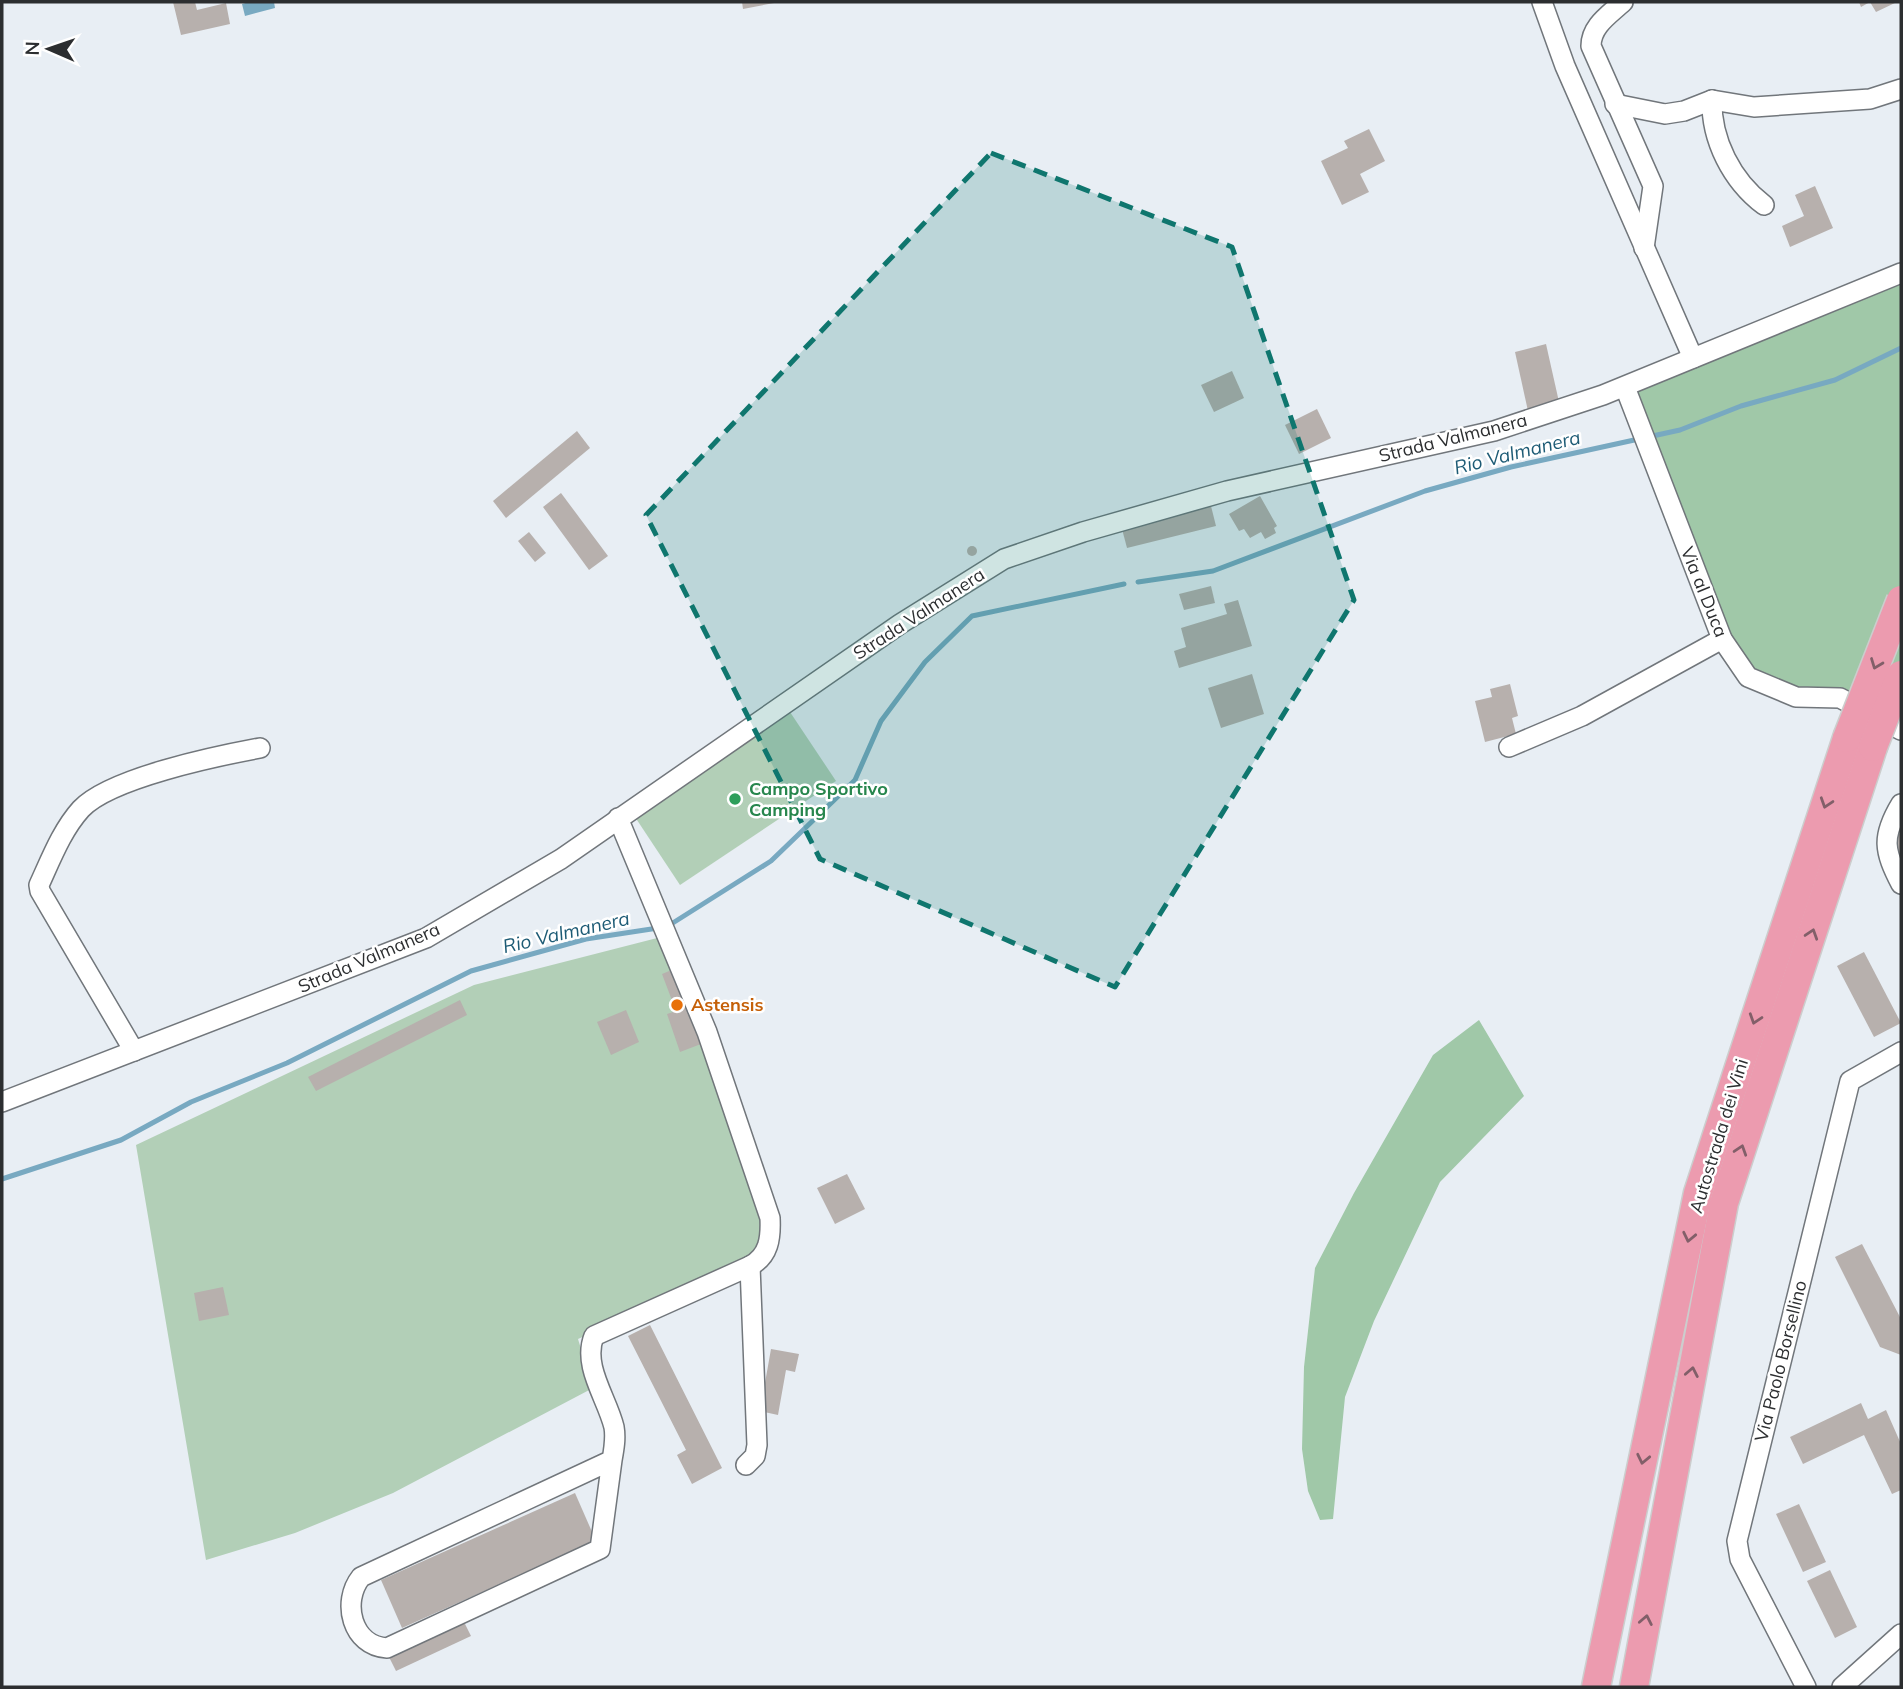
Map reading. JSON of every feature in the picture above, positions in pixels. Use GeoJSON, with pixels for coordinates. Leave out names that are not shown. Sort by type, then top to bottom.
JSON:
{"type":"FeatureCollection","features":[{"type":"Feature","properties":{"kind":"highway","name":"Autostrada dei Vini"},"geometry":{"type":"LineString","coordinates":[[1634,1687],[1724,1203],[1901,600]]}},
{"type":"Feature","properties":{"kind":"highway","name":"Autostrada dei Vini"},"geometry":{"type":"LineString","coordinates":[[1596,1687],[1698,1193],[1860,743],[1901,675]]}},
{"type":"Feature","properties":{"kind":"street"},"geometry":{"type":"LineString","coordinates":[[1542,2],[1565,66],[1693,358]]}},
{"type":"Feature","properties":{"kind":"street"},"geometry":{"type":"LineString","coordinates":[[1623,2],[1597,26],[1591,36],[1594,59],[1653,186],[1644,249]]}},
{"type":"Feature","properties":{"kind":"street"},"geometry":{"type":"LineString","coordinates":[[1615,104],[1665,114],[1684,111],[1712,100],[1754,107],[1870,99],[1901,89]]}},
{"type":"Feature","properties":{"kind":"street"},"geometry":{"type":"LineString","coordinates":[[1712,100],[1712,117],[1730,166],[1743,190],[1764,205]]}},
{"type":"Feature","properties":{"kind":"street","name":"Strada Valmanera"},"geometry":{"type":"LineString","coordinates":[[2,1102],[426,938],[561,859],[900,624],[1004,559],[1083,532],[1227,491],[1494,431],[1625,387],[1901,273]]}},
{"type":"Feature","properties":{"kind":"street","name":"Via al Duca"},"geometry":{"type":"LineString","coordinates":[[1625,387],[1722,639],[1748,677],[1796,697],[1840,698],[1901,730]]}},
{"type":"Feature","properties":{"kind":"street"},"geometry":{"type":"LineString","coordinates":[[1509,747],[1582,716],[1722,639]]}},
{"type":"Feature","properties":{"kind":"street"},"geometry":{"type":"LineString","coordinates":[[134,1051],[40,891],[39,885],[64,834],[82,808],[92,801],[152,774],[260,748]]}},
{"type":"Feature","properties":{"kind":"street"},"geometry":{"type":"LineString","coordinates":[[1901,804],[1888,826],[1887,857],[1901,884]]}},
{"type":"Feature","properties":{"kind":"street"},"geometry":{"type":"LineString","coordinates":[[612,1460],[361,1577],[351,1589],[350,1610],[365,1641],[374,1648],[387,1648],[600,1549],[604,1537],[612,1460],[614,1429],[593,1367],[590,1345],[594,1336],[750,1266],[763,1258],[768,1245],[770,1218],[707,1032],[618,818]]}},
{"type":"Feature","properties":{"kind":"street","name":"Via Paolo Borsellino"},"geometry":{"type":"LineString","coordinates":[[1806,1687],[1740,1559],[1737,1541],[1850,1081],[1901,1052]]}},
{"type":"Feature","properties":{"kind":"street"},"geometry":{"type":"LineString","coordinates":[[746,1465],[755,1456],[757,1445],[750,1266]]}},
{"type":"Feature","properties":{"kind":"street"},"geometry":{"type":"LineString","coordinates":[[1842,1687],[1901,1634]]}},
{"type":"Feature","properties":{"kind":"highlighted area"},"geometry":{"type":"Polygon","coordinates":[[[991,153],[1232,247],[1354,600],[1115,987],[820,859],[646,515],[991,153]]]}},
{"type":"Feature","properties":{"kind":"green space"},"geometry":{"type":"Polygon","coordinates":[[[1901,273],[1901,730],[1840,698],[1748,677],[1625,387],[1901,273]]]}},
{"type":"Feature","properties":{"kind":"green space","name":"Campo Sportivo Camping"},"geometry":{"type":"Polygon","coordinates":[[[790,712],[836,781],[680,885],[635,817],[790,712]]]}},
{"type":"Feature","properties":{"kind":"green space"},"geometry":{"type":"Polygon","coordinates":[[[665,936],[764,1218],[756,1259],[578,1339],[593,1388],[393,1493],[295,1533],[206,1560],[136,1145],[474,985],[665,936]]]}},
{"type":"Feature","properties":{"kind":"green space"},"geometry":{"type":"Polygon","coordinates":[[[1479,1020],[1524,1096],[1440,1182],[1374,1321],[1345,1397],[1333,1519],[1320,1520],[1308,1491],[1302,1449],[1304,1367],[1315,1268],[1354,1193],[1433,1055],[1479,1020]]]}},
{"type":"Feature","properties":{"kind":"water"},"geometry":{"type":"Polygon","coordinates":[[[274,2],[275,8],[245,16],[242,4],[274,2]]]}},
{"type":"Feature","properties":{"kind":"building"},"geometry":{"type":"Polygon","coordinates":[[[173,2],[195,2],[197,10],[226,3],[230,24],[181,35],[173,2]]]}},
{"type":"Feature","properties":{"kind":"building"},"geometry":{"type":"Polygon","coordinates":[[[742,2],[774,2],[774,3],[743,9],[742,2]]]}},
{"type":"Feature","properties":{"kind":"building"},"geometry":{"type":"Polygon","coordinates":[[[1870,2],[1897,2],[1876,12],[1870,2]]]}},
{"type":"Feature","properties":{"kind":"building"},"geometry":{"type":"Polygon","coordinates":[[[1369,129],[1385,161],[1360,174],[1369,192],[1342,205],[1321,161],[1348,148],[1344,141],[1369,129]]]}},
{"type":"Feature","properties":{"kind":"building"},"geometry":{"type":"Polygon","coordinates":[[[1815,186],[1833,228],[1790,247],[1782,226],[1804,216],[1795,195],[1815,186]]]}},
{"type":"Feature","properties":{"kind":"building"},"geometry":{"type":"Polygon","coordinates":[[[1546,344],[1559,402],[1528,411],[1515,352],[1546,344]]]}},
{"type":"Feature","properties":{"kind":"building"},"geometry":{"type":"Polygon","coordinates":[[[1232,371],[1244,398],[1214,412],[1201,385],[1232,371]]]}},
{"type":"Feature","properties":{"kind":"building"},"geometry":{"type":"Polygon","coordinates":[[[1317,409],[1331,438],[1299,454],[1285,425],[1317,409]]]}},
{"type":"Feature","properties":{"kind":"building"},"geometry":{"type":"Polygon","coordinates":[[[577,431],[590,448],[506,518],[493,501],[577,431]]]}},
{"type":"Feature","properties":{"kind":"building"},"geometry":{"type":"Polygon","coordinates":[[[561,493],[608,556],[589,570],[543,507],[561,493]]]}},
{"type":"Feature","properties":{"kind":"building"},"geometry":{"type":"Polygon","coordinates":[[[1260,496],[1277,526],[1274,528],[1276,533],[1265,539],[1261,532],[1250,538],[1244,529],[1239,531],[1229,514],[1260,496]]]}},
{"type":"Feature","properties":{"kind":"building"},"geometry":{"type":"Polygon","coordinates":[[[1211,506],[1216,526],[1127,548],[1122,529],[1211,506]]]}},
{"type":"Feature","properties":{"kind":"building"},"geometry":{"type":"Polygon","coordinates":[[[529,532],[546,553],[535,562],[518,541],[529,532]]]}},
{"type":"Feature","properties":{"kind":"building"},"geometry":{"type":"Polygon","coordinates":[[[972,546],[976,547],[976,555],[972,556],[968,555],[967,551],[968,547],[972,546]]]}},
{"type":"Feature","properties":{"kind":"building"},"geometry":{"type":"Polygon","coordinates":[[[1211,586],[1215,603],[1184,610],[1179,594],[1211,586]]]}},
{"type":"Feature","properties":{"kind":"building"},"geometry":{"type":"Polygon","coordinates":[[[1238,600],[1252,646],[1179,668],[1174,651],[1186,647],[1181,628],[1227,614],[1224,604],[1238,600]]]}},
{"type":"Feature","properties":{"kind":"building"},"geometry":{"type":"Polygon","coordinates":[[[1252,674],[1264,714],[1221,728],[1208,688],[1252,674]]]}},
{"type":"Feature","properties":{"kind":"building"},"geometry":{"type":"Polygon","coordinates":[[[1510,684],[1518,716],[1512,718],[1516,734],[1485,742],[1475,701],[1492,697],[1490,689],[1510,684]]]}},
{"type":"Feature","properties":{"kind":"building"},"geometry":{"type":"Polygon","coordinates":[[[1901,833],[1901,858],[1893,836],[1901,833]]]}},
{"type":"Feature","properties":{"kind":"building"},"geometry":{"type":"Polygon","coordinates":[[[1864,952],[1901,1023],[1874,1037],[1837,966],[1864,952]]]}},
{"type":"Feature","properties":{"kind":"building"},"geometry":{"type":"Polygon","coordinates":[[[674,969],[701,1044],[680,1052],[667,1014],[676,1011],[662,974],[674,969]]]}},
{"type":"Feature","properties":{"kind":"building"},"geometry":{"type":"Polygon","coordinates":[[[460,1000],[467,1015],[316,1091],[308,1077],[460,1000]]]}},
{"type":"Feature","properties":{"kind":"building"},"geometry":{"type":"Polygon","coordinates":[[[626,1010],[639,1042],[611,1055],[597,1022],[626,1010]]]}},
{"type":"Feature","properties":{"kind":"building"},"geometry":{"type":"Polygon","coordinates":[[[847,1174],[865,1209],[835,1224],[817,1188],[847,1174]]]}},
{"type":"Feature","properties":{"kind":"building"},"geometry":{"type":"Polygon","coordinates":[[[1862,1244],[1901,1319],[1901,1355],[1880,1347],[1835,1257],[1862,1244]]]}},
{"type":"Feature","properties":{"kind":"building"},"geometry":{"type":"Polygon","coordinates":[[[223,1287],[229,1315],[199,1321],[194,1293],[223,1287]]]}},
{"type":"Feature","properties":{"kind":"building"},"geometry":{"type":"Polygon","coordinates":[[[650,1325],[722,1468],[692,1484],[677,1455],[686,1450],[628,1336],[650,1325]]]}},
{"type":"Feature","properties":{"kind":"building"},"geometry":{"type":"Polygon","coordinates":[[[771,1349],[799,1354],[795,1372],[786,1370],[778,1415],[760,1411],[771,1349]]]}},
{"type":"Feature","properties":{"kind":"building"},"geometry":{"type":"Polygon","coordinates":[[[1861,1403],[1868,1419],[1886,1410],[1901,1444],[1901,1490],[1892,1494],[1864,1435],[1803,1464],[1790,1437],[1861,1403]]]}},
{"type":"Feature","properties":{"kind":"building"},"geometry":{"type":"Polygon","coordinates":[[[575,1493],[596,1541],[402,1628],[381,1580],[575,1493]]]}},
{"type":"Feature","properties":{"kind":"building"},"geometry":{"type":"Polygon","coordinates":[[[1799,1504],[1826,1562],[1803,1572],[1776,1514],[1799,1504]]]}},
{"type":"Feature","properties":{"kind":"building"},"geometry":{"type":"Polygon","coordinates":[[[1830,1570],[1857,1627],[1835,1638],[1807,1581],[1830,1570]]]}},
{"type":"Feature","properties":{"kind":"building"},"geometry":{"type":"Polygon","coordinates":[[[463,1620],[471,1636],[396,1671],[388,1655],[463,1620]]]}},
{"type":"Feature","properties":{"kind":"waterway","name":"Rio Valmanera"},"geometry":{"type":"LineString","coordinates":[[1138,582],[1213,571],[1425,491],[1511,467],[1680,430],[1741,406],[1835,380],[1901,348]]}},
{"type":"Feature","properties":{"kind":"waterway","name":"Rio Valmanera"},"geometry":{"type":"LineString","coordinates":[[668,926],[771,861],[855,780],[881,721],[925,662],[972,616],[1124,584]]}},
{"type":"Feature","properties":{"kind":"waterway","name":"Rio Valmanera"},"geometry":{"type":"LineString","coordinates":[[2,1179],[121,1140],[191,1102],[287,1063],[471,971],[586,939],[658,928]]}},
{"type":"Feature","properties":{"kind":"place","name":"Campo Sportivo Camping"},"geometry":{"type":"Point","coordinates":[735,799]}},
{"type":"Feature","properties":{"kind":"place","name":"Astensis"},"geometry":{"type":"Point","coordinates":[677,1005]}}]}
